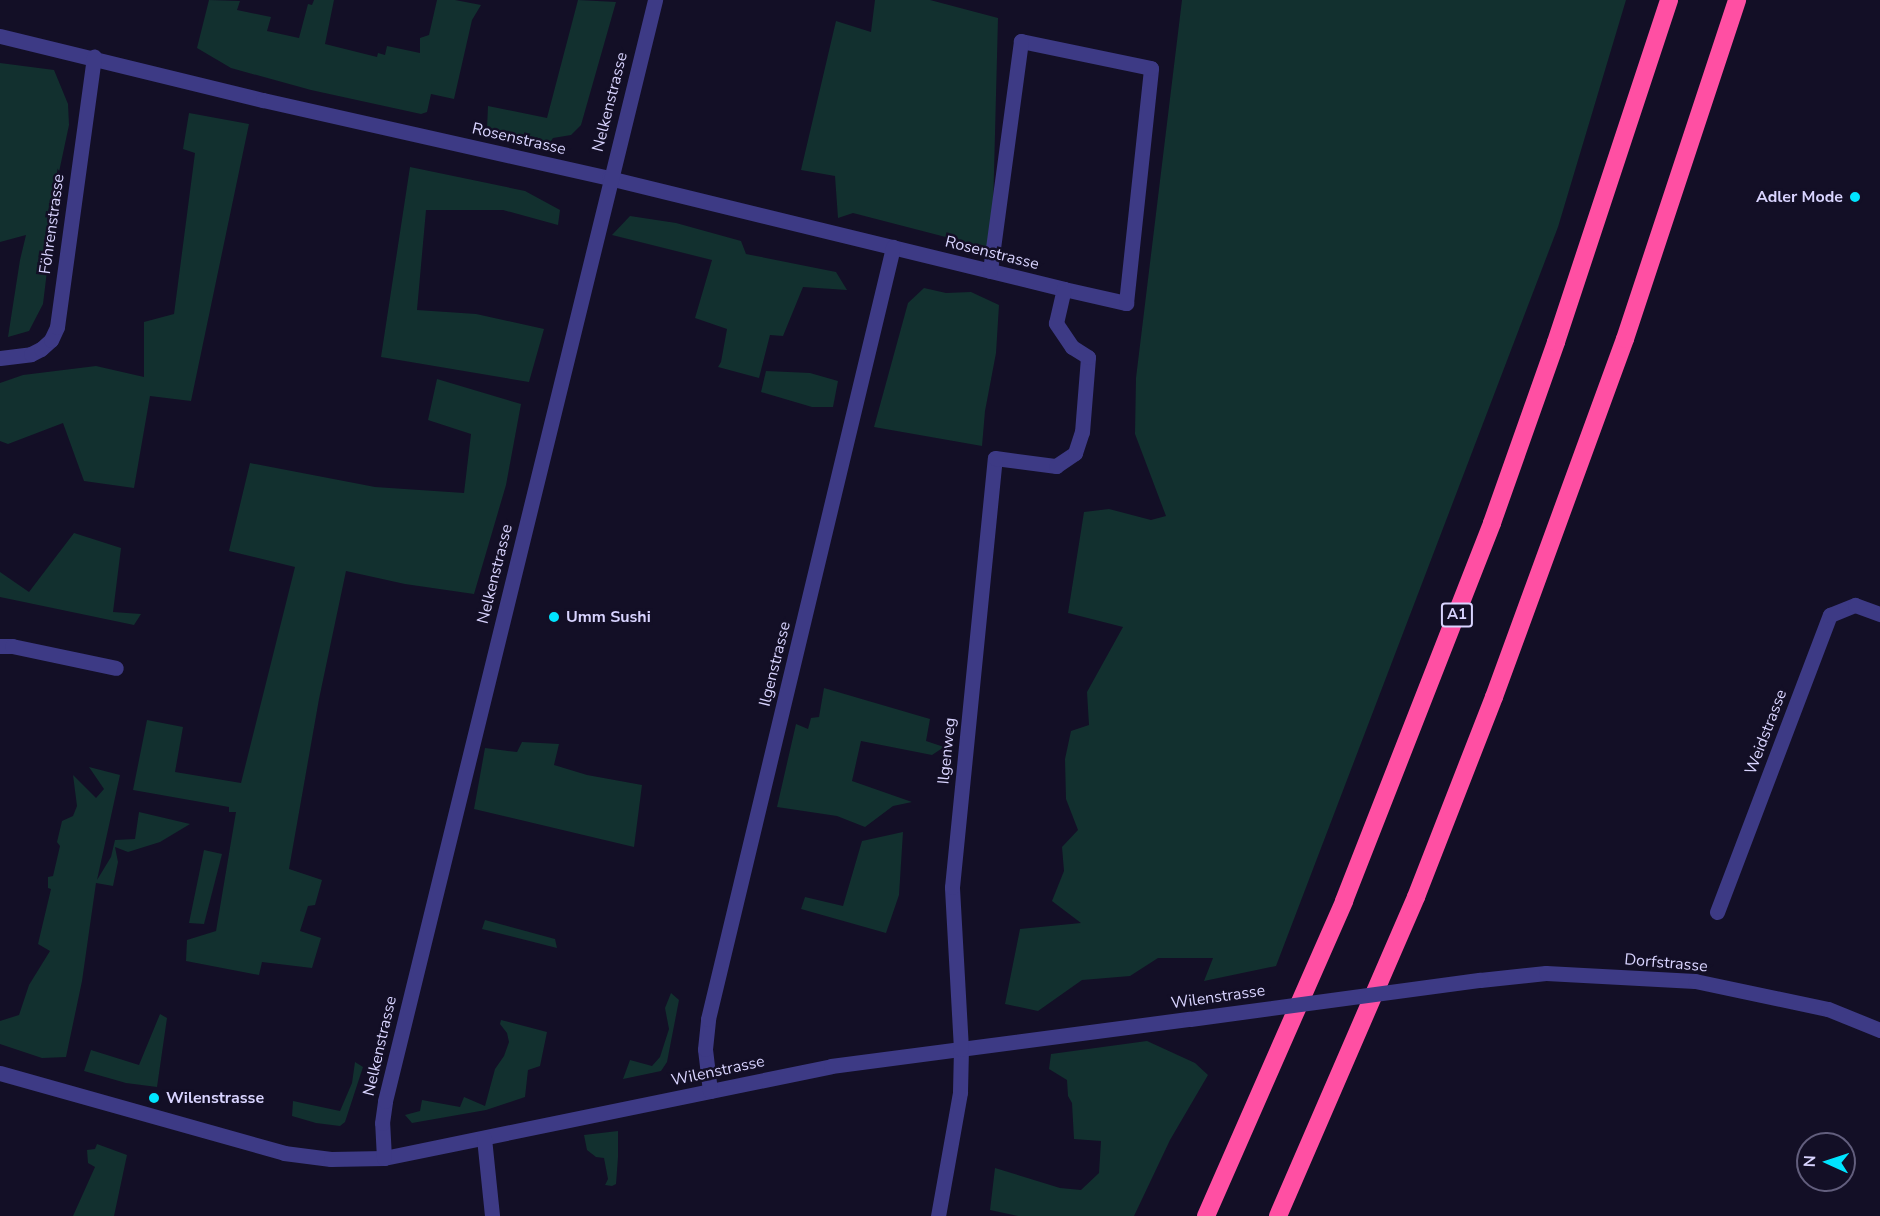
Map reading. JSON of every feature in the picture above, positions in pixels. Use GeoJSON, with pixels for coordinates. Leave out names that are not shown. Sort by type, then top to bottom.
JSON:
{"type":"FeatureCollection","features":[{"type":"Feature","properties":{"kind":"highway","name":"A1"},"geometry":{"type":"LineString","coordinates":[[1206,1216],[1344,901],[1492,523],[1556,342],[1669,0]]}},
{"type":"Feature","properties":{"kind":"highway"},"geometry":{"type":"LineString","coordinates":[[1278,1216],[1416,897],[1494,698],[1621,350],[1737,0]]}},
{"type":"Feature","properties":{"kind":"street","name":"Nelkenstrasse"},"geometry":{"type":"LineString","coordinates":[[384,1158],[382,1123],[385,1101],[609,178],[655,0]]}},
{"type":"Feature","properties":{"kind":"street","name":"Rosenstrasse"},"geometry":{"type":"LineString","coordinates":[[0,36],[94,57],[263,100],[609,178],[893,247],[990,271],[1064,289],[1126,303],[1151,68],[1021,41],[990,271]]}},
{"type":"Feature","properties":{"kind":"street","name":"Föhrenstrasse"},"geometry":{"type":"LineString","coordinates":[[0,358],[31,354],[41,349],[51,340],[57,327],[94,57]]}},
{"type":"Feature","properties":{"kind":"street","name":"Ilgenstrasse"},"geometry":{"type":"LineString","coordinates":[[710,1091],[705,1049],[708,1019],[893,247]]}},
{"type":"Feature","properties":{"kind":"street","name":"Ilgenweg"},"geometry":{"type":"LineString","coordinates":[[961,1049],[952,886],[995,458],[1056,466],[1075,453],[1082,432],[1088,357],[1072,347],[1056,323],[1064,289]]}},
{"type":"Feature","properties":{"kind":"street","name":"Weidstrasse"},"geometry":{"type":"LineString","coordinates":[[1717,912],[1830,615],[1855,605],[1880,614]]}},
{"type":"Feature","properties":{"kind":"street"},"geometry":{"type":"LineString","coordinates":[[0,646],[12,646],[116,668]]}},
{"type":"Feature","properties":{"kind":"street","name":"Dorfstrasse"},"geometry":{"type":"LineString","coordinates":[[1480,980],[1546,973],[1695,981],[1828,1009],[1880,1030]]}},
{"type":"Feature","properties":{"kind":"street","name":"Wilenstrasse"},"geometry":{"type":"LineString","coordinates":[[0,1073],[284,1153],[331,1159],[384,1158],[831,1066],[1480,980]]}},
{"type":"Feature","properties":{"kind":"street"},"geometry":{"type":"LineString","coordinates":[[938,1216],[960,1092],[961,1049]]}},
{"type":"Feature","properties":{"kind":"street"},"geometry":{"type":"LineString","coordinates":[[484,1138],[492,1216]]}},
{"type":"Feature","properties":{"kind":"green space"},"geometry":{"type":"Polygon","coordinates":[[[209,0],[240,1],[237,10],[271,17],[267,31],[299,38],[308,4],[312,5],[314,0],[334,0],[325,44],[377,57],[378,53],[385,55],[387,46],[420,53],[420,38],[429,35],[437,0],[455,0],[481,5],[472,20],[454,99],[431,94],[427,112],[421,114],[311,90],[231,68],[197,48],[209,0]]]}},
{"type":"Feature","properties":{"kind":"green space"},"geometry":{"type":"Polygon","coordinates":[[[578,0],[616,2],[581,125],[571,135],[553,138],[547,147],[487,129],[488,106],[547,118],[578,0]]]}},
{"type":"Feature","properties":{"kind":"green space"},"geometry":{"type":"Polygon","coordinates":[[[875,0],[930,0],[998,18],[992,249],[853,213],[838,218],[835,176],[801,170],[836,21],[871,32],[875,0]]]}},
{"type":"Feature","properties":{"kind":"green space"},"geometry":{"type":"Polygon","coordinates":[[[1182,0],[1626,0],[1558,227],[1276,966],[1204,981],[1213,958],[1158,958],[1130,976],[1082,980],[1038,1011],[1005,1004],[1020,929],[1081,923],[1052,901],[1064,871],[1062,847],[1078,830],[1066,799],[1065,759],[1071,731],[1089,725],[1087,692],[1123,627],[1068,613],[1084,512],[1109,509],[1151,520],[1166,516],[1135,434],[1136,378],[1182,0]]]}},
{"type":"Feature","properties":{"kind":"green space"},"geometry":{"type":"Polygon","coordinates":[[[0,63],[54,70],[68,104],[69,125],[59,172],[43,304],[29,331],[8,337],[26,235],[0,242],[0,63]]]}},
{"type":"Feature","properties":{"kind":"green space"},"geometry":{"type":"Polygon","coordinates":[[[189,113],[249,124],[191,401],[150,396],[134,488],[84,481],[63,423],[8,444],[0,441],[0,383],[23,375],[96,366],[144,377],[144,322],[174,314],[195,153],[183,149],[189,113]]]}},
{"type":"Feature","properties":{"kind":"green space"},"geometry":{"type":"Polygon","coordinates":[[[410,167],[525,191],[560,210],[558,225],[503,210],[426,210],[417,310],[476,314],[544,329],[529,382],[381,357],[410,167]]]}},
{"type":"Feature","properties":{"kind":"green space"},"geometry":{"type":"Polygon","coordinates":[[[630,216],[676,223],[741,241],[746,254],[836,272],[847,290],[803,287],[783,336],[770,335],[759,378],[718,367],[727,329],[695,318],[712,260],[612,235],[630,216]]]}},
{"type":"Feature","properties":{"kind":"green space"},"geometry":{"type":"Polygon","coordinates":[[[924,288],[946,293],[971,292],[999,305],[996,353],[985,411],[982,446],[874,427],[908,303],[924,288]]]}},
{"type":"Feature","properties":{"kind":"green space"},"geometry":{"type":"Polygon","coordinates":[[[766,371],[810,373],[838,381],[833,407],[812,407],[761,392],[766,371]]]}},
{"type":"Feature","properties":{"kind":"green space"},"geometry":{"type":"Polygon","coordinates":[[[437,379],[521,404],[506,485],[474,594],[405,584],[346,571],[319,699],[289,869],[322,880],[315,905],[308,906],[300,931],[321,938],[312,968],[262,962],[259,975],[186,961],[187,940],[216,931],[236,812],[229,812],[229,807],[133,790],[147,720],[183,727],[175,772],[241,783],[295,567],[229,551],[250,463],[375,487],[464,493],[471,434],[428,420],[437,379]]]}},
{"type":"Feature","properties":{"kind":"green space"},"geometry":{"type":"Polygon","coordinates":[[[74,533],[121,548],[113,612],[141,614],[134,625],[0,597],[0,572],[29,592],[74,533]]]}},
{"type":"Feature","properties":{"kind":"green space"},"geometry":{"type":"Polygon","coordinates":[[[824,688],[930,719],[926,741],[944,747],[932,755],[861,741],[852,781],[912,802],[893,806],[865,827],[837,816],[777,807],[796,724],[808,729],[811,718],[819,717],[824,688]]]}},
{"type":"Feature","properties":{"kind":"green space"},"geometry":{"type":"Polygon","coordinates":[[[522,742],[559,744],[554,765],[587,775],[642,785],[634,847],[474,809],[485,748],[517,752],[522,742]]]}},
{"type":"Feature","properties":{"kind":"green space"},"geometry":{"type":"Polygon","coordinates":[[[89,767],[120,775],[97,880],[111,857],[115,840],[135,839],[139,812],[190,824],[160,842],[128,852],[115,847],[118,862],[113,886],[96,883],[82,981],[66,1057],[42,1058],[0,1044],[0,1021],[19,1015],[29,985],[50,951],[38,944],[51,889],[48,888],[48,877],[53,876],[60,846],[57,842],[62,821],[73,816],[77,806],[73,775],[96,798],[104,789],[89,767]]]}},
{"type":"Feature","properties":{"kind":"green space"},"geometry":{"type":"Polygon","coordinates":[[[903,832],[899,895],[886,933],[801,909],[805,897],[843,906],[862,841],[903,832]]]}},
{"type":"Feature","properties":{"kind":"green space"},"geometry":{"type":"Polygon","coordinates":[[[204,850],[222,854],[204,924],[189,923],[204,850]]]}},
{"type":"Feature","properties":{"kind":"green space"},"geometry":{"type":"Polygon","coordinates":[[[485,920],[555,939],[557,948],[482,929],[485,920]]]}},
{"type":"Feature","properties":{"kind":"green space"},"geometry":{"type":"Polygon","coordinates":[[[671,993],[679,1000],[667,1062],[661,1071],[623,1079],[630,1060],[652,1066],[660,1057],[669,1029],[665,1008],[671,993]]]}},
{"type":"Feature","properties":{"kind":"green space"},"geometry":{"type":"Polygon","coordinates":[[[160,1014],[167,1018],[157,1087],[126,1083],[84,1071],[91,1050],[139,1065],[160,1014]]]}},
{"type":"Feature","properties":{"kind":"green space"},"geometry":{"type":"Polygon","coordinates":[[[501,1020],[547,1032],[540,1066],[528,1070],[525,1097],[486,1110],[412,1123],[405,1115],[420,1111],[422,1100],[460,1107],[464,1097],[485,1106],[495,1069],[504,1056],[509,1042],[507,1033],[500,1024],[501,1020]]]}},
{"type":"Feature","properties":{"kind":"green space"},"geometry":{"type":"Polygon","coordinates":[[[1147,1041],[1195,1063],[1208,1075],[1170,1140],[1134,1216],[1018,1216],[990,1210],[995,1168],[1060,1188],[1081,1190],[1099,1173],[1101,1141],[1074,1139],[1072,1103],[1068,1096],[1067,1080],[1049,1069],[1051,1054],[1147,1041]]]}},
{"type":"Feature","properties":{"kind":"green space"},"geometry":{"type":"Polygon","coordinates":[[[355,1062],[363,1067],[345,1122],[340,1126],[316,1123],[292,1116],[293,1101],[340,1111],[352,1083],[355,1062]]]}},
{"type":"Feature","properties":{"kind":"green space"},"geometry":{"type":"Polygon","coordinates":[[[618,1131],[616,1184],[605,1185],[608,1179],[604,1158],[596,1157],[587,1150],[584,1135],[618,1131]]]}},
{"type":"Feature","properties":{"kind":"green space"},"geometry":{"type":"Polygon","coordinates":[[[97,1144],[127,1155],[114,1216],[73,1216],[95,1167],[88,1163],[87,1150],[95,1149],[97,1144]]]}},
{"type":"Feature","properties":{"kind":"place","name":"Adler Mode"},"geometry":{"type":"Point","coordinates":[1855,197]}},
{"type":"Feature","properties":{"kind":"place","name":"Umm Sushi"},"geometry":{"type":"Point","coordinates":[554,617]}},
{"type":"Feature","properties":{"kind":"place","name":"Wilenstrasse"},"geometry":{"type":"Point","coordinates":[154,1098]}}]}
